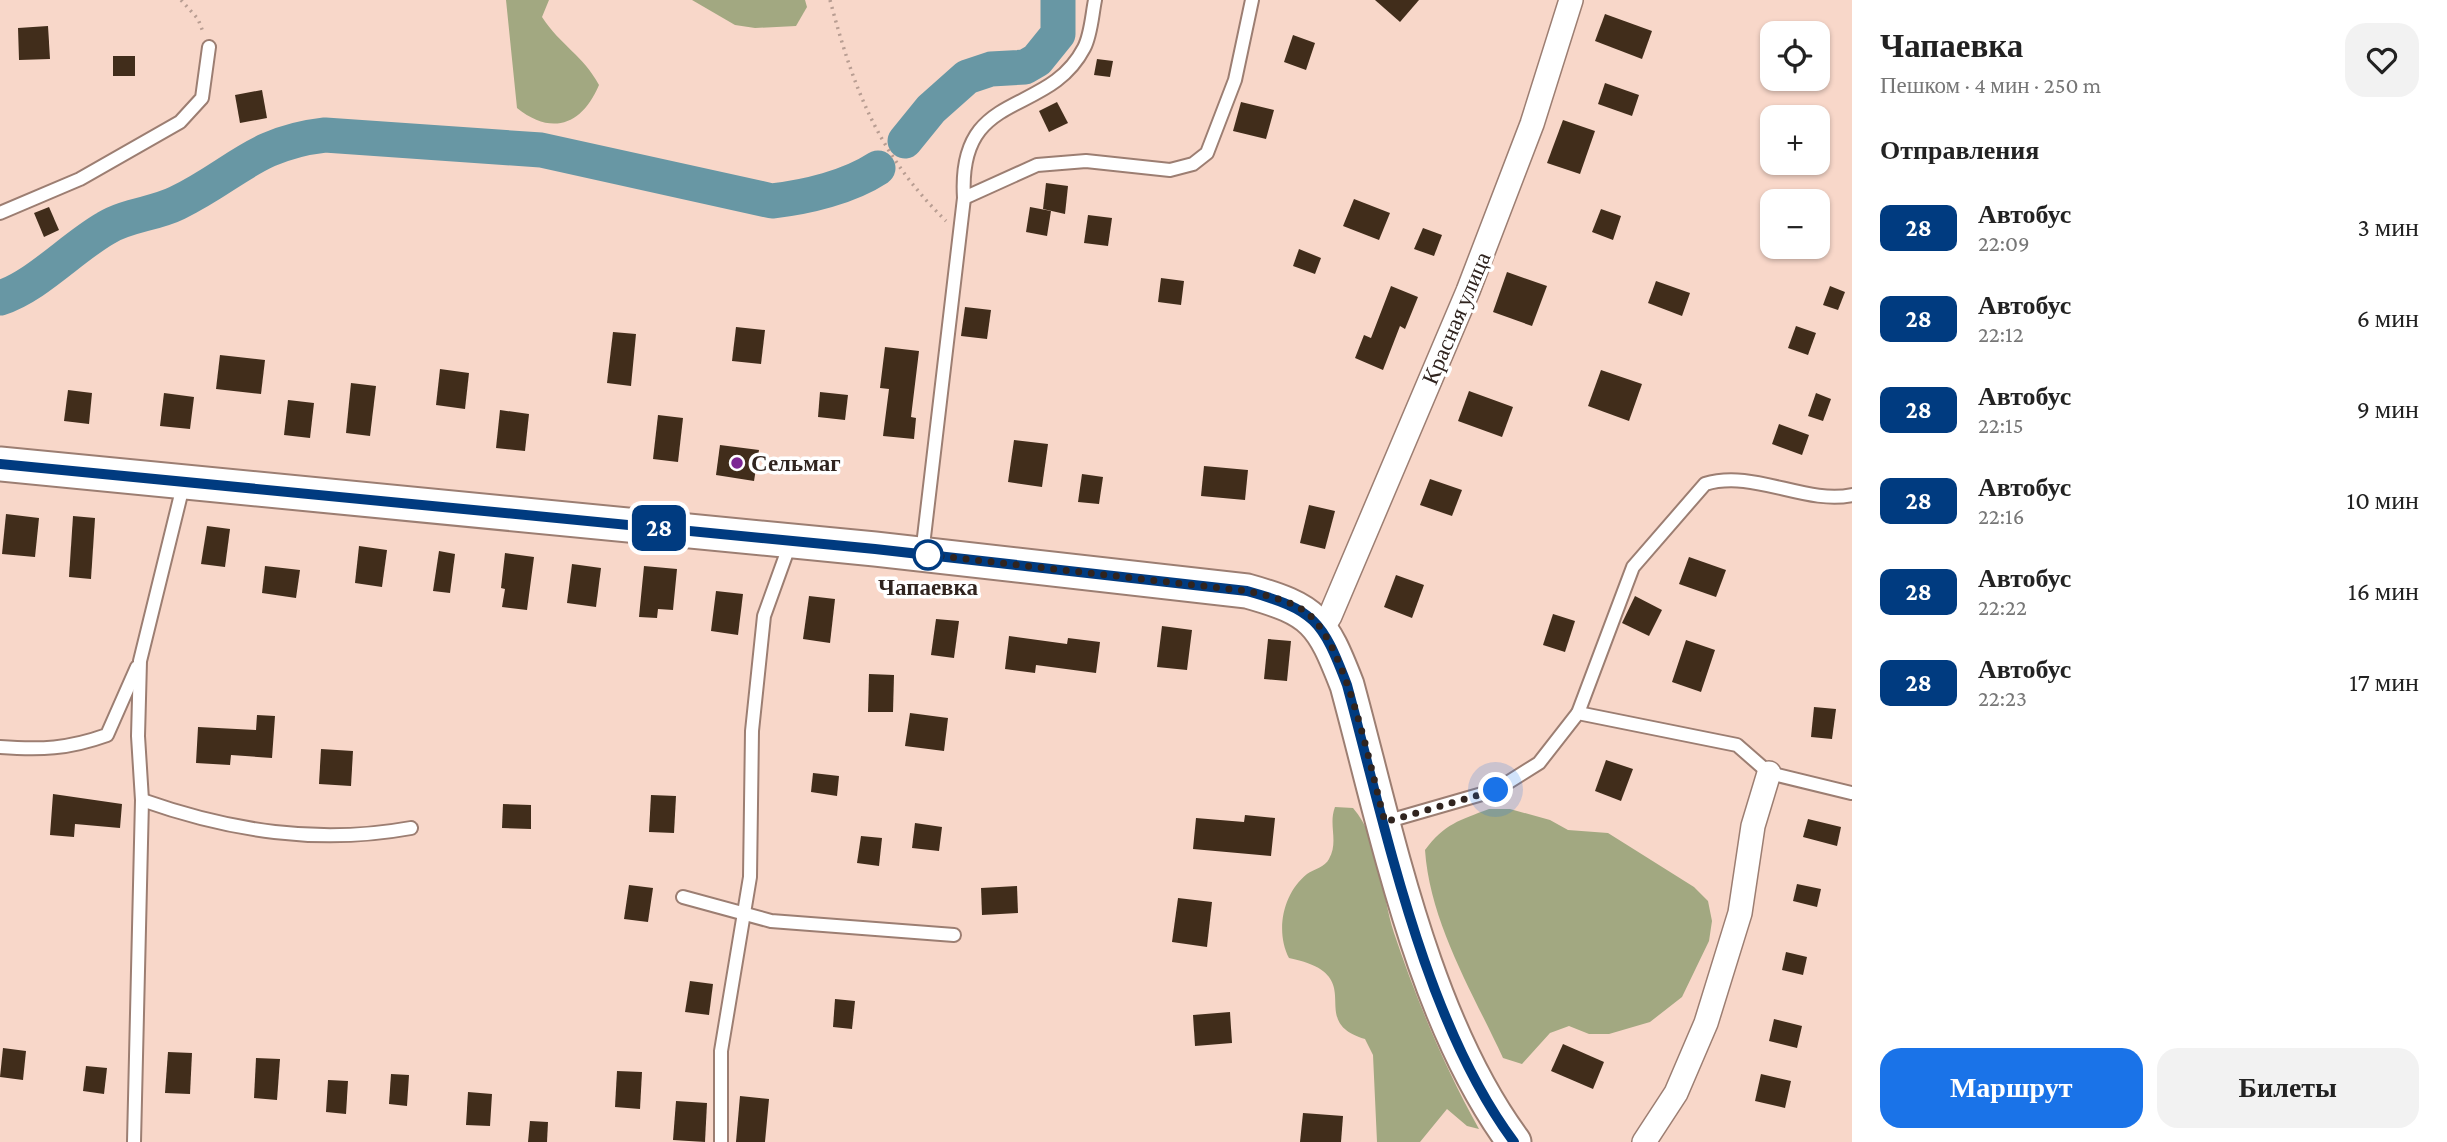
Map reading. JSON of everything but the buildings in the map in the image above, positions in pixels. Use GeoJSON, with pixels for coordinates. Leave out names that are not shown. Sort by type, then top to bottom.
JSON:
{"type":"FeatureCollection","features":[{"type":"Feature","properties":{"kind":"street","name":"Красная улица"},"geometry":{"type":"LineString","coordinates":[[1322,629],[1331,616],[1468,291],[1532,124],[1571,0]]}},
{"type":"Feature","properties":{"kind":"street"},"geometry":{"type":"LineString","coordinates":[[0,464],[922,554],[1247,591],[1282,601],[1307,612],[1322,629],[1347,685],[1433,984],[1465,1059],[1499,1122],[1514,1142]]}},
{"type":"Feature","properties":{"kind":"street"},"geometry":{"type":"LineString","coordinates":[[1644,1142],[1676,1093],[1706,1023],[1740,913],[1753,826],[1769,773]]}},
{"type":"Feature","properties":{"kind":"lane"},"geometry":{"type":"LineString","coordinates":[[922,554],[964,198],[962,172],[970,142],[989,118],[1068,70],[1085,47],[1095,0]]}},
{"type":"Feature","properties":{"kind":"lane"},"geometry":{"type":"LineString","coordinates":[[964,198],[1037,165],[1086,161],[1170,170],[1193,164],[1208,153],[1235,80],[1252,0]]}},
{"type":"Feature","properties":{"kind":"lane"},"geometry":{"type":"LineString","coordinates":[[0,213],[80,179],[180,121],[202,98],[209,47]]}},
{"type":"Feature","properties":{"kind":"lane"},"geometry":{"type":"LineString","coordinates":[[1385,822],[1496,790],[1539,763],[1578,713],[1633,567],[1705,484],[1720,480],[1783,487],[1838,498],[1852,495]]}},
{"type":"Feature","properties":{"kind":"lane"},"geometry":{"type":"LineString","coordinates":[[0,747],[41,750],[76,747],[107,735],[140,660],[184,481]]}},
{"type":"Feature","properties":{"kind":"lane"},"geometry":{"type":"LineString","coordinates":[[721,1142],[721,1051],[750,877],[752,731],[764,617],[792,541]]}},
{"type":"Feature","properties":{"kind":"lane"},"geometry":{"type":"LineString","coordinates":[[134,1142],[142,800],[138,736],[140,660]]}},
{"type":"Feature","properties":{"kind":"lane"},"geometry":{"type":"LineString","coordinates":[[1578,713],[1737,745],[1769,773],[1851,793]]}},
{"type":"Feature","properties":{"kind":"lane"},"geometry":{"type":"LineString","coordinates":[[142,800],[194,818],[310,837],[373,835],[411,828]]}},
{"type":"Feature","properties":{"kind":"lane"},"geometry":{"type":"LineString","coordinates":[[684,897],[771,921],[954,935]]}},
{"type":"Feature","properties":{"kind":"path"},"geometry":{"type":"LineString","coordinates":[[181,0],[198,19],[209,47]]}},
{"type":"Feature","properties":{"kind":"path"},"geometry":{"type":"LineString","coordinates":[[830,0],[849,70],[873,127],[919,194],[960,235]]}},
{"type":"Feature","properties":{"kind":"green space"},"geometry":{"type":"Polygon","coordinates":[[[506,0],[549,0],[542,17],[586,66],[599,85],[592,99],[575,117],[554,124],[530,117],[517,108],[506,0]]]}},
{"type":"Feature","properties":{"kind":"green space"},"geometry":{"type":"Polygon","coordinates":[[[692,0],[805,0],[807,7],[796,26],[755,28],[735,25],[692,0]]]}},
{"type":"Feature","properties":{"kind":"green space"},"geometry":{"type":"Polygon","coordinates":[[[1335,807],[1353,808],[1369,835],[1394,933],[1412,983],[1443,1057],[1479,1129],[1467,1126],[1447,1109],[1420,1142],[1377,1142],[1373,1055],[1365,1039],[1347,1031],[1339,1021],[1334,986],[1328,975],[1314,966],[1289,958],[1282,925],[1287,902],[1299,882],[1329,859],[1333,846],[1335,807]]]}},
{"type":"Feature","properties":{"kind":"green space"},"geometry":{"type":"Polygon","coordinates":[[[1489,809],[1510,809],[1550,820],[1568,830],[1608,833],[1694,887],[1708,901],[1712,921],[1709,941],[1682,997],[1650,1022],[1609,1034],[1589,1034],[1569,1026],[1550,1033],[1522,1064],[1503,1058],[1444,931],[1435,904],[1425,850],[1446,829],[1489,809]]]}},
{"type":"Feature","properties":{"kind":"waterway"},"geometry":{"type":"LineString","coordinates":[[905,141],[931,109],[967,77],[991,69],[1025,67],[1037,60],[1058,34],[1058,0]]}},
{"type":"Feature","properties":{"kind":"waterway"},"geometry":{"type":"LineString","coordinates":[[0,298],[41,276],[93,236],[114,224],[177,203],[280,145],[325,135],[541,150],[772,201],[827,190],[854,181],[878,168]]}},
{"type":"Feature","properties":{"kind":"bus line","name":"28"},"geometry":{"type":"LineString","coordinates":[[0,464],[875,549],[1247,591],[1282,601],[1307,612],[1322,629],[1347,685],[1433,984],[1465,1059],[1499,1122],[1514,1142]]}},
{"type":"Feature","properties":{"kind":"place","name":"Сельмаг"},"geometry":{"type":"Point","coordinates":[737,463]}},
{"type":"Feature","properties":{"kind":"place","name":"Чапаевка"},"geometry":{"type":"Point","coordinates":[928,555]}},
{"type":"Feature","properties":{"kind":"route"},"geometry":{"type":"LineString","coordinates":[[928,555],[922,554],[1247,591],[1282,601],[1307,612],[1322,629],[1334,652],[1347,685],[1385,822],[1496,790]]}}]}
